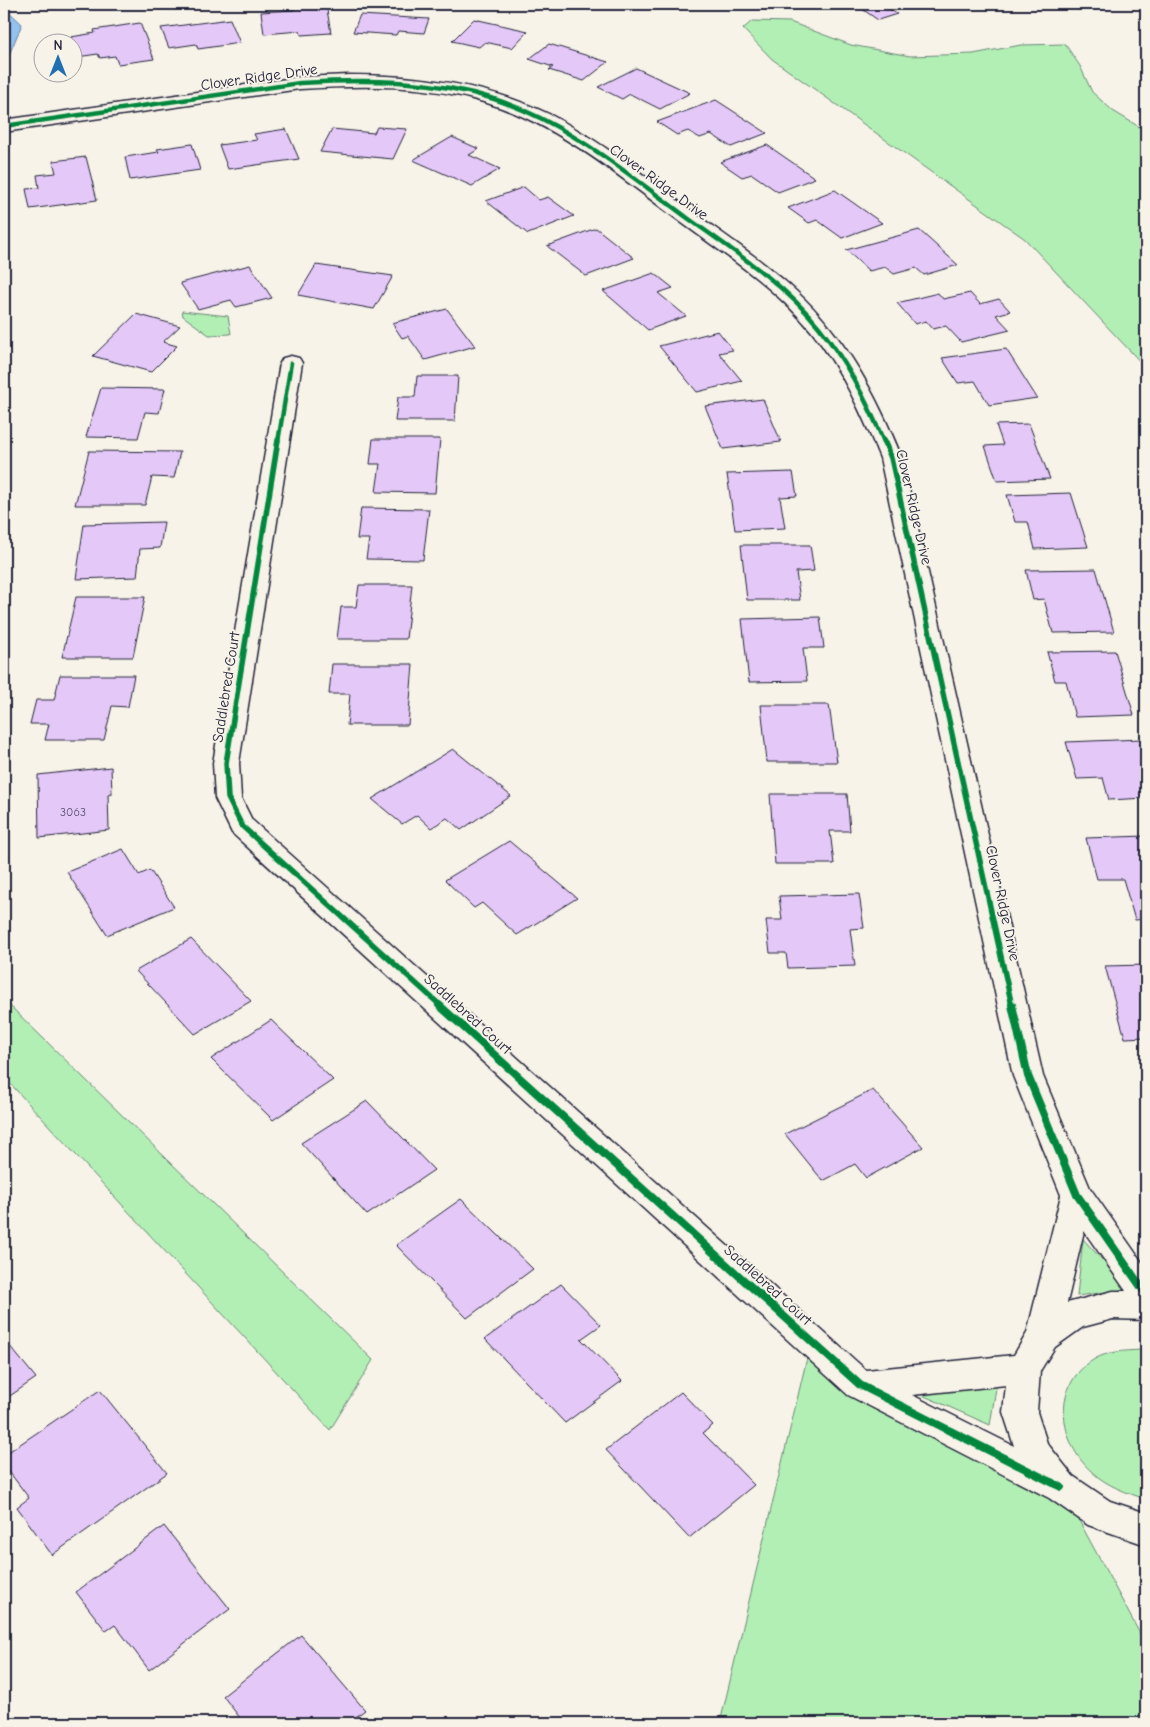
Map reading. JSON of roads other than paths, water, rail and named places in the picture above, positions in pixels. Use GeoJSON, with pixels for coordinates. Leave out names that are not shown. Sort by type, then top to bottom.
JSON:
{"type":"FeatureCollection","features":[{"type":"Feature","properties":{"kind":"street","name":"Clover Ridge Drive"},"geometry":{"type":"LineString","coordinates":[[4,126],[300,83],[345,80],[391,80],[467,91],[496,99],[539,116],[582,141],[776,282],[819,327],[857,381],[874,414],[892,458],[1028,1076],[1077,1195],[1146,1294]]}},
{"type":"Feature","properties":{"kind":"street","name":"Saddlebred Court"},"geometry":{"type":"LineString","coordinates":[[291,363],[226,763],[228,798],[242,826],[860,1385],[1061,1487]]}},
{"type":"Feature","properties":{"kind":"street"},"geometry":{"type":"LineString","coordinates":[[1077,1195],[1043,1337],[1024,1369],[1020,1412],[1033,1451],[1061,1487],[1100,1514],[1146,1530]]}},
{"type":"Feature","properties":{"kind":"street"},"geometry":{"type":"LineString","coordinates":[[1043,1337],[1074,1315],[1113,1304],[1146,1306]]}},
{"type":"Feature","properties":{"kind":"street"},"geometry":{"type":"LineString","coordinates":[[860,1385],[1024,1369]]}},
{"type":"Feature","properties":{"kind":"water"},"geometry":{"type":"Polygon","coordinates":[[[4,7],[22,24],[4,67],[4,7]]]}}]}
